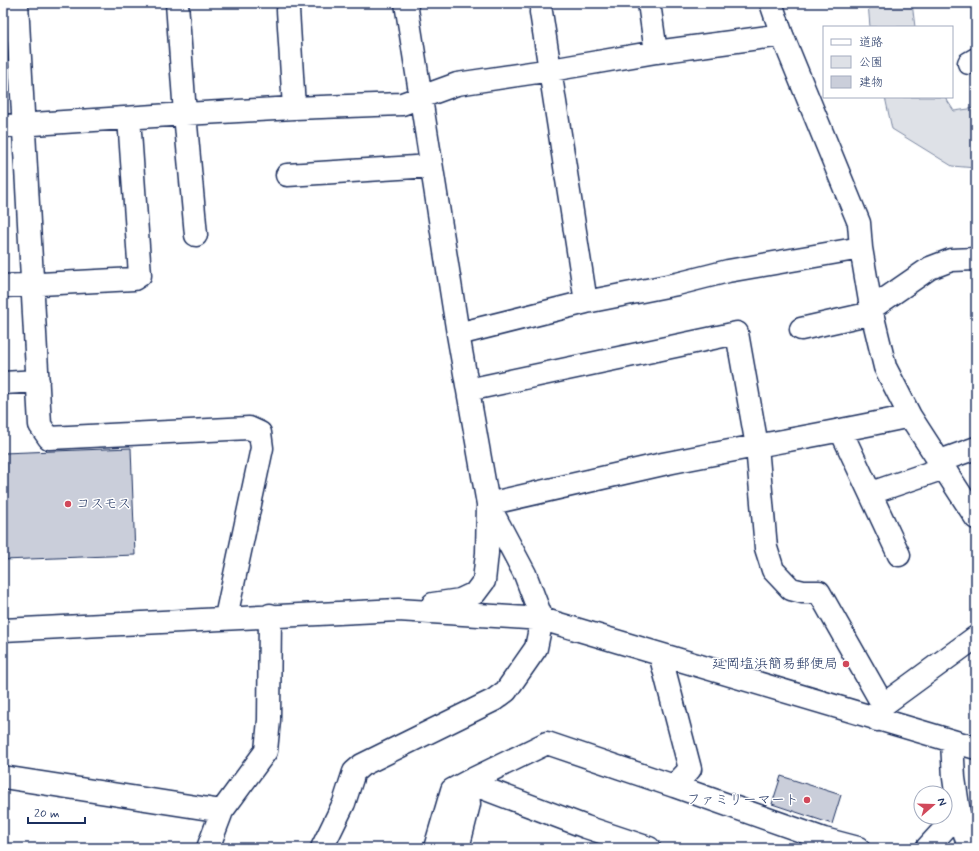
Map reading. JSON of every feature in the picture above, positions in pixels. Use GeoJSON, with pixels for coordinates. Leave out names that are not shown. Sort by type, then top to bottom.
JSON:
{"type":"FeatureCollection","features":[{"type":"Feature","properties":{"kind":"street"},"geometry":{"type":"LineString","coordinates":[[17,3],[13,126],[33,285],[40,425],[49,438],[249,428],[260,433],[262,448],[226,618]]}},
{"type":"Feature","properties":{"kind":"street"},"geometry":{"type":"LineString","coordinates":[[177,3],[196,235]]}},
{"type":"Feature","properties":{"kind":"street"},"geometry":{"type":"LineString","coordinates":[[398,610],[460,600],[475,593],[484,581],[486,570],[488,504],[458,334],[406,3]]}},
{"type":"Feature","properties":{"kind":"street"},"geometry":{"type":"LineString","coordinates":[[649,3],[656,52]]}},
{"type":"Feature","properties":{"kind":"street"},"geometry":{"type":"LineString","coordinates":[[771,3],[782,35],[859,223],[861,248],[872,310],[885,367],[910,416],[976,518]]}},
{"type":"Feature","properties":{"kind":"street"},"geometry":{"type":"LineString","coordinates":[[288,10],[294,108]]}},
{"type":"Feature","properties":{"kind":"street"},"geometry":{"type":"LineString","coordinates":[[541,12],[586,302]]}},
{"type":"Feature","properties":{"kind":"street"},"geometry":{"type":"LineString","coordinates":[[13,126],[185,114],[402,104],[457,84],[656,52],[782,35]]}},
{"type":"Feature","properties":{"kind":"street"},"geometry":{"type":"LineString","coordinates":[[3,286],[134,279],[140,275],[129,118]]}},
{"type":"Feature","properties":{"kind":"street"},"geometry":{"type":"LineString","coordinates":[[287,175],[431,166]]}},
{"type":"Feature","properties":{"kind":"street"},"geometry":{"type":"LineString","coordinates":[[458,334],[586,302],[677,284],[728,271],[861,248]]}},
{"type":"Feature","properties":{"kind":"street"},"geometry":{"type":"LineString","coordinates":[[801,329],[872,310],[930,268],[950,260],[976,259]]}},
{"type":"Feature","properties":{"kind":"street"},"geometry":{"type":"LineString","coordinates":[[468,390],[737,333],[757,446],[766,548],[773,570],[790,589],[803,592],[819,592],[880,712]]}},
{"type":"Feature","properties":{"kind":"street"},"geometry":{"type":"LineString","coordinates":[[3,383],[38,381]]}},
{"type":"Feature","properties":{"kind":"street"},"geometry":{"type":"LineString","coordinates":[[488,504],[663,464],[841,431],[910,416]]}},
{"type":"Feature","properties":{"kind":"street"},"geometry":{"type":"LineString","coordinates":[[841,431],[899,555]]}},
{"type":"Feature","properties":{"kind":"street"},"geometry":{"type":"LineString","coordinates":[[871,493],[942,464],[976,448]]}},
{"type":"Feature","properties":{"kind":"street"},"geometry":{"type":"LineString","coordinates":[[322,848],[344,803],[354,772],[362,765],[494,700],[506,691],[536,648],[542,620],[525,574],[488,504]]}},
{"type":"Feature","properties":{"kind":"street"},"geometry":{"type":"LineString","coordinates":[[3,630],[270,615],[398,610],[542,620],[660,654],[880,712],[952,742],[976,748]]}},
{"type":"Feature","properties":{"kind":"street"},"geometry":{"type":"LineString","coordinates":[[208,848],[222,811],[266,751],[269,720],[270,615]]}},
{"type":"Feature","properties":{"kind":"street"},"geometry":{"type":"LineString","coordinates":[[880,712],[976,637]]}},
{"type":"Feature","properties":{"kind":"street"},"geometry":{"type":"LineString","coordinates":[[660,654],[690,769],[674,786]]}},
{"type":"Feature","properties":{"kind":"street"},"geometry":{"type":"LineString","coordinates":[[435,848],[452,790],[547,742],[824,839],[858,848]]}},
{"type":"Feature","properties":{"kind":"street"},"geometry":{"type":"LineString","coordinates":[[952,742],[954,778],[959,813],[969,848]]}},
{"type":"Feature","properties":{"kind":"street"},"geometry":{"type":"LineString","coordinates":[[3,777],[222,811]]}},
{"type":"Feature","properties":{"kind":"street"},"geometry":{"type":"LineString","coordinates":[[458,848],[469,804],[467,782]]}},
{"type":"Feature","properties":{"kind":"street"},"geometry":{"type":"LineString","coordinates":[[467,782],[586,827],[649,848]]}},
{"type":"Feature","properties":{"kind":"street"},"geometry":{"type":"LineString","coordinates":[[927,848],[959,813]]}},
{"type":"Feature","properties":{"kind":"green space"},"geometry":{"type":"Polygon","coordinates":[[[868,3],[912,3],[915,26],[870,26],[868,3]]]}},
{"type":"Feature","properties":{"kind":"green space"},"geometry":{"type":"Polygon","coordinates":[[[885,98],[946,98],[954,111],[976,108],[976,168],[952,166],[892,129],[885,98]]]}},
{"type":"Feature","properties":{"kind":"building","name":"コスモス"},"geometry":{"type":"Polygon","coordinates":[[[131,448],[135,555],[3,560],[3,453],[131,448]]]}},
{"type":"Feature","properties":{"kind":"building","name":"ファミリーマート"},"geometry":{"type":"Polygon","coordinates":[[[781,776],[841,795],[832,824],[772,804],[781,776]]]}},
{"type":"Feature","properties":{"kind":"place","name":"コスモス"},"geometry":{"type":"Point","coordinates":[68,504]}},
{"type":"Feature","properties":{"kind":"place","name":"延岡塩浜簡易郵便局"},"geometry":{"type":"Point","coordinates":[846,664]}},
{"type":"Feature","properties":{"kind":"place","name":"ファミリーマート"},"geometry":{"type":"Point","coordinates":[807,800]}}]}
